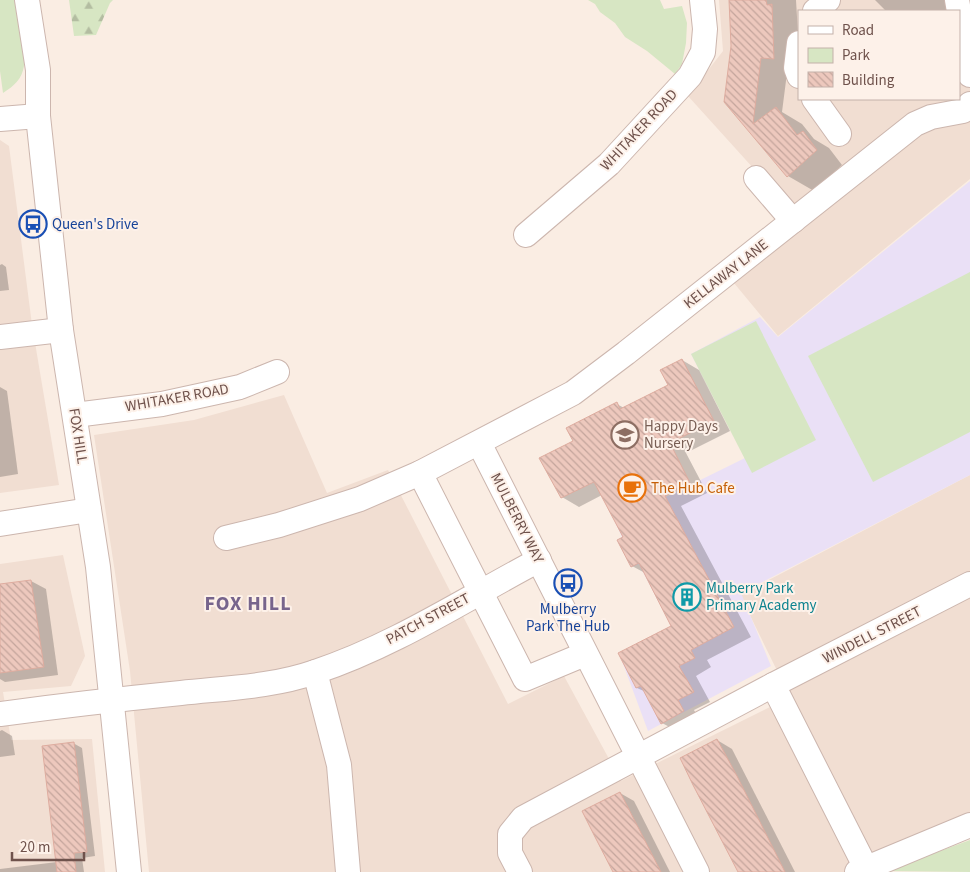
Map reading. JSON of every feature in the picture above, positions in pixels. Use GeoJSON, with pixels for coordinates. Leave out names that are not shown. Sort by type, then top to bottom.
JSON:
{"type":"FeatureCollection","features":[{"type":"Feature","properties":{"kind":"street","name":"FOX HILL"},"geometry":{"type":"LineString","coordinates":[[27,0],[38,70],[38,116],[61,330],[98,567],[129,872]]}},
{"type":"Feature","properties":{"kind":"street","name":"WHITAKER ROAD"},"geometry":{"type":"LineString","coordinates":[[526,235],[609,164],[690,76],[703,52],[705,29],[702,0]]}},
{"type":"Feature","properties":{"kind":"street"},"geometry":{"type":"LineString","coordinates":[[960,17],[970,75]]}},
{"type":"Feature","properties":{"kind":"street"},"geometry":{"type":"LineString","coordinates":[[798,51],[796,68],[798,73]]}},
{"type":"Feature","properties":{"kind":"street"},"geometry":{"type":"LineString","coordinates":[[815,100],[839,134]]}},
{"type":"Feature","properties":{"kind":"street","name":"KELLAWAY LANE"},"geometry":{"type":"LineString","coordinates":[[479,443],[573,393],[915,124],[963,111],[970,104]]}},
{"type":"Feature","properties":{"kind":"street"},"geometry":{"type":"LineString","coordinates":[[0,119],[38,116]]}},
{"type":"Feature","properties":{"kind":"street"},"geometry":{"type":"LineString","coordinates":[[756,178],[793,220]]}},
{"type":"Feature","properties":{"kind":"street"},"geometry":{"type":"LineString","coordinates":[[0,337],[61,330]]}},
{"type":"Feature","properties":{"kind":"street","name":"WHITAKER ROAD"},"geometry":{"type":"LineString","coordinates":[[75,415],[162,404],[240,387],[278,372]]}},
{"type":"Feature","properties":{"kind":"street"},"geometry":{"type":"LineString","coordinates":[[226,538],[279,525],[360,498],[420,473],[479,443]]}},
{"type":"Feature","properties":{"kind":"street","name":"MULBERRY WAY"},"geometry":{"type":"LineString","coordinates":[[479,443],[697,872]]}},
{"type":"Feature","properties":{"kind":"street"},"geometry":{"type":"LineString","coordinates":[[420,473],[525,680],[585,654]]}},
{"type":"Feature","properties":{"kind":"street"},"geometry":{"type":"LineString","coordinates":[[0,524],[89,510]]}},
{"type":"Feature","properties":{"kind":"street","name":"PATCH STREET"},"geometry":{"type":"LineString","coordinates":[[0,714],[273,683],[315,672],[365,652],[436,617],[539,560]]}},
{"type":"Feature","properties":{"kind":"street","name":"WINDELL STREET"},"geometry":{"type":"LineString","coordinates":[[638,758],[970,584]]}},
{"type":"Feature","properties":{"kind":"street"},"geometry":{"type":"LineString","coordinates":[[315,672],[339,765],[348,872]]}},
{"type":"Feature","properties":{"kind":"street"},"geometry":{"type":"LineString","coordinates":[[773,686],[863,870],[970,825]]}},
{"type":"Feature","properties":{"kind":"street"},"geometry":{"type":"LineString","coordinates":[[520,872],[510,853],[510,834],[523,818],[638,758]]}},
{"type":"Feature","properties":{"kind":"shaded area"},"geometry":{"type":"Polygon","coordinates":[[[719,0],[970,0],[970,179],[778,336],[729,277],[803,223],[688,96],[723,51],[719,0]]]}},
{"type":"Feature","properties":{"kind":"shaded area"},"geometry":{"type":"Polygon","coordinates":[[[0,140],[9,146],[32,325],[59,485],[0,493],[0,140]]]}},
{"type":"Feature","properties":{"kind":"shaded area"},"geometry":{"type":"Polygon","coordinates":[[[970,181],[970,475],[741,593],[771,666],[648,731],[619,653],[671,626],[639,564],[631,567],[617,540],[622,537],[615,522],[745,458],[691,354],[760,317],[778,337],[970,181]]]}},
{"type":"Feature","properties":{"kind":"shaded area"},"geometry":{"type":"Polygon","coordinates":[[[284,395],[327,493],[388,470],[508,704],[564,676],[621,781],[790,697],[740,595],[970,475],[970,814],[858,872],[149,872],[130,671],[94,435],[194,420],[284,395]]]}},
{"type":"Feature","properties":{"kind":"shaded area"},"geometry":{"type":"Polygon","coordinates":[[[63,555],[85,656],[71,686],[3,692],[11,740],[92,739],[105,872],[0,872],[0,564],[63,555]]]}},
{"type":"Feature","properties":{"kind":"green space"},"geometry":{"type":"Polygon","coordinates":[[[0,0],[17,0],[25,60],[19,78],[14,85],[3,93],[0,71],[0,0]]]}},
{"type":"Feature","properties":{"kind":"green space"},"geometry":{"type":"Polygon","coordinates":[[[69,0],[113,0],[96,35],[74,36],[69,0]]]}},
{"type":"Feature","properties":{"kind":"green space"},"geometry":{"type":"Polygon","coordinates":[[[588,0],[660,0],[664,9],[682,6],[687,23],[686,43],[682,64],[675,74],[647,51],[625,37],[615,23],[588,0]]]}},
{"type":"Feature","properties":{"kind":"green space"},"geometry":{"type":"Polygon","coordinates":[[[970,272],[970,432],[873,482],[808,356],[970,272]]]}},
{"type":"Feature","properties":{"kind":"green space"},"geometry":{"type":"Polygon","coordinates":[[[756,321],[816,440],[752,473],[691,354],[756,321]]]}},
{"type":"Feature","properties":{"kind":"green space"},"geometry":{"type":"Polygon","coordinates":[[[970,840],[970,872],[886,871],[970,840]]]}},
{"type":"Feature","properties":{"kind":"building"},"geometry":{"type":"Polygon","coordinates":[[[729,0],[766,0],[767,5],[772,4],[774,59],[761,58],[753,124],[776,107],[797,135],[803,131],[817,150],[787,177],[724,102],[731,46],[729,0]]]}},
{"type":"Feature","properties":{"kind":"building"},"geometry":{"type":"Polygon","coordinates":[[[682,359],[714,421],[670,443],[690,483],[665,496],[734,627],[691,650],[695,658],[679,666],[694,692],[678,700],[684,711],[661,724],[641,686],[636,688],[618,653],[671,626],[639,563],[631,567],[617,540],[623,537],[594,482],[561,498],[539,458],[573,441],[566,428],[617,402],[620,409],[668,385],[660,370],[682,359]]]}},
{"type":"Feature","properties":{"kind":"building"},"geometry":{"type":"Polygon","coordinates":[[[31,580],[44,667],[0,673],[0,584],[31,580]]]}},
{"type":"Feature","properties":{"kind":"building"},"geometry":{"type":"Polygon","coordinates":[[[717,739],[785,872],[738,872],[693,785],[680,758],[717,739]]]}},
{"type":"Feature","properties":{"kind":"building"},"geometry":{"type":"Polygon","coordinates":[[[74,742],[87,852],[74,853],[76,872],[57,872],[42,746],[74,742]]]}},
{"type":"Feature","properties":{"kind":"building"},"geometry":{"type":"Polygon","coordinates":[[[620,792],[661,872],[613,872],[595,837],[582,811],[620,792]]]}},
{"type":"Feature","properties":{"kind":"place","name":"Queen's Drive"},"geometry":{"type":"Point","coordinates":[33,224]}},
{"type":"Feature","properties":{"kind":"place","name":"Happy Days Nursery"},"geometry":{"type":"Point","coordinates":[625,435]}},
{"type":"Feature","properties":{"kind":"place","name":"The Hub Cafe"},"geometry":{"type":"Point","coordinates":[632,488]}},
{"type":"Feature","properties":{"kind":"place","name":"Mulberry Park The Hub"},"geometry":{"type":"Point","coordinates":[568,583]}},
{"type":"Feature","properties":{"kind":"place","name":"Mulberry Park Primary Academy"},"geometry":{"type":"Point","coordinates":[687,597]}},
{"type":"Feature","properties":{"kind":"district","name":"FOX HILL"},"geometry":{"type":"Point","coordinates":[248,604]}}]}
